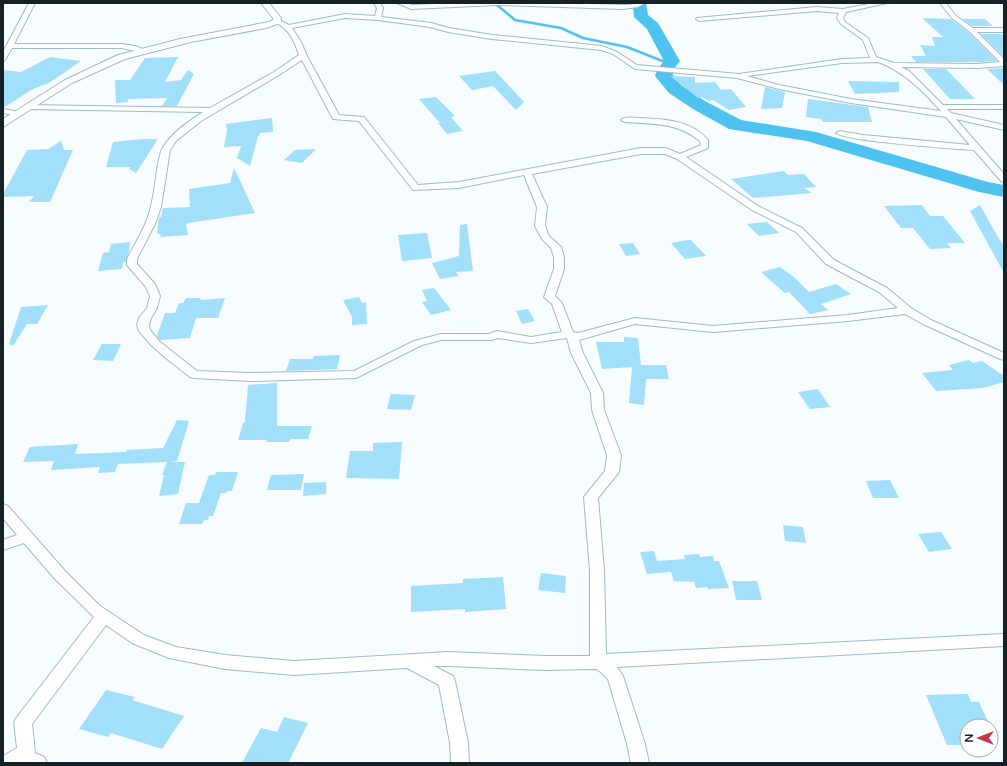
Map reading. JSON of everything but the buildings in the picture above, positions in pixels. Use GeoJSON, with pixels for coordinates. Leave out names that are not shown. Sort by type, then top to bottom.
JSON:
{"type":"FeatureCollection","features":[{"type":"Feature","properties":{"kind":"street"},"geometry":{"type":"LineString","coordinates":[[3,59],[32,3]]}},
{"type":"Feature","properties":{"kind":"street"},"geometry":{"type":"LineString","coordinates":[[265,3],[277,18],[277,21],[287,27],[298,42],[303,56],[336,117],[361,119],[416,188],[459,185],[641,151],[666,151],[680,157],[755,208],[799,230],[830,262],[883,290],[907,310],[938,328],[1004,357]]}},
{"type":"Feature","properties":{"kind":"street"},"geometry":{"type":"LineString","coordinates":[[377,3],[380,8],[378,18]]}},
{"type":"Feature","properties":{"kind":"street"},"geometry":{"type":"LineString","coordinates":[[400,3],[411,7],[498,3],[628,7],[640,5],[642,3]]}},
{"type":"Feature","properties":{"kind":"street"},"geometry":{"type":"LineString","coordinates":[[699,19],[817,9],[844,11],[884,3]]}},
{"type":"Feature","properties":{"kind":"street"},"geometry":{"type":"LineString","coordinates":[[943,3],[954,17],[971,30],[1004,63]]}},
{"type":"Feature","properties":{"kind":"street"},"geometry":{"type":"LineString","coordinates":[[844,11],[840,18],[843,23],[866,39],[870,54],[877,60]]}},
{"type":"Feature","properties":{"kind":"street"},"geometry":{"type":"LineString","coordinates":[[287,27],[345,16],[378,18],[430,25],[448,30],[492,37],[602,48],[615,53],[631,65],[640,68],[737,76],[779,87],[878,105],[925,111],[975,120],[1004,128]]}},
{"type":"Feature","properties":{"kind":"street"},"geometry":{"type":"LineString","coordinates":[[3,124],[46,94],[92,69],[142,50],[265,26],[277,21]]}},
{"type":"Feature","properties":{"kind":"street"},"geometry":{"type":"LineString","coordinates":[[971,30],[1004,30]]}},
{"type":"Feature","properties":{"kind":"street"},"geometry":{"type":"LineString","coordinates":[[10,46],[136,47],[142,50]]}},
{"type":"Feature","properties":{"kind":"street"},"geometry":{"type":"LineString","coordinates":[[303,56],[276,74],[212,110],[175,136],[168,145],[156,208],[150,224],[132,259],[132,264],[151,286],[155,296],[152,308],[145,318],[143,325],[145,331],[156,344],[194,374],[250,377],[356,374],[418,343],[441,337],[491,337],[497,334],[532,340],[570,335],[578,337],[634,321],[713,329],[848,318],[907,310]]}},
{"type":"Feature","properties":{"kind":"street"},"geometry":{"type":"LineString","coordinates":[[737,76],[842,61],[877,60],[894,65],[906,73],[941,107],[947,116],[1004,179]]}},
{"type":"Feature","properties":{"kind":"street"},"geometry":{"type":"LineString","coordinates":[[894,65],[1004,63]]}},
{"type":"Feature","properties":{"kind":"street"},"geometry":{"type":"LineString","coordinates":[[28,107],[70,106],[212,110]]}},
{"type":"Feature","properties":{"kind":"street"},"geometry":{"type":"LineString","coordinates":[[941,107],[1004,107]]}},
{"type":"Feature","properties":{"kind":"street"},"geometry":{"type":"LineString","coordinates":[[3,111],[18,114]]}},
{"type":"Feature","properties":{"kind":"street"},"geometry":{"type":"LineString","coordinates":[[626,120],[675,123],[681,125],[704,140],[705,146],[680,157]]}},
{"type":"Feature","properties":{"kind":"street"},"geometry":{"type":"LineString","coordinates":[[840,133],[879,139],[975,148]]}},
{"type":"Feature","properties":{"kind":"street"},"geometry":{"type":"LineString","coordinates":[[527,172],[542,207],[540,226],[545,237],[556,247],[559,257],[559,269],[549,297],[557,303],[577,353],[597,393],[598,410],[614,455],[612,472],[591,497],[597,571],[598,662]]}},
{"type":"Feature","properties":{"kind":"street"},"geometry":{"type":"LineString","coordinates":[[3,509],[60,575],[104,616],[138,639],[175,652],[225,662],[294,668],[406,660],[448,659],[544,663],[598,662],[1004,640]]}},
{"type":"Feature","properties":{"kind":"street"},"geometry":{"type":"LineString","coordinates":[[3,545],[26,537]]}},
{"type":"Feature","properties":{"kind":"street"},"geometry":{"type":"LineString","coordinates":[[6,763],[32,758],[23,722],[104,616]]}},
{"type":"Feature","properties":{"kind":"street"},"geometry":{"type":"LineString","coordinates":[[406,660],[447,681],[459,743],[460,763]]}},
{"type":"Feature","properties":{"kind":"street"},"geometry":{"type":"LineString","coordinates":[[598,662],[608,668],[615,676],[636,744],[640,763]]}},
{"type":"Feature","properties":{"kind":"waterway"},"geometry":{"type":"LineString","coordinates":[[498,3],[497,5],[515,20],[561,28],[583,38],[627,47],[670,64]]}},
{"type":"Feature","properties":{"kind":"waterway"},"geometry":{"type":"LineString","coordinates":[[635,3],[640,5],[641,17],[653,26],[672,61],[665,70],[664,76],[675,89],[699,105],[736,125],[809,136],[986,188],[1004,191]]}}]}
